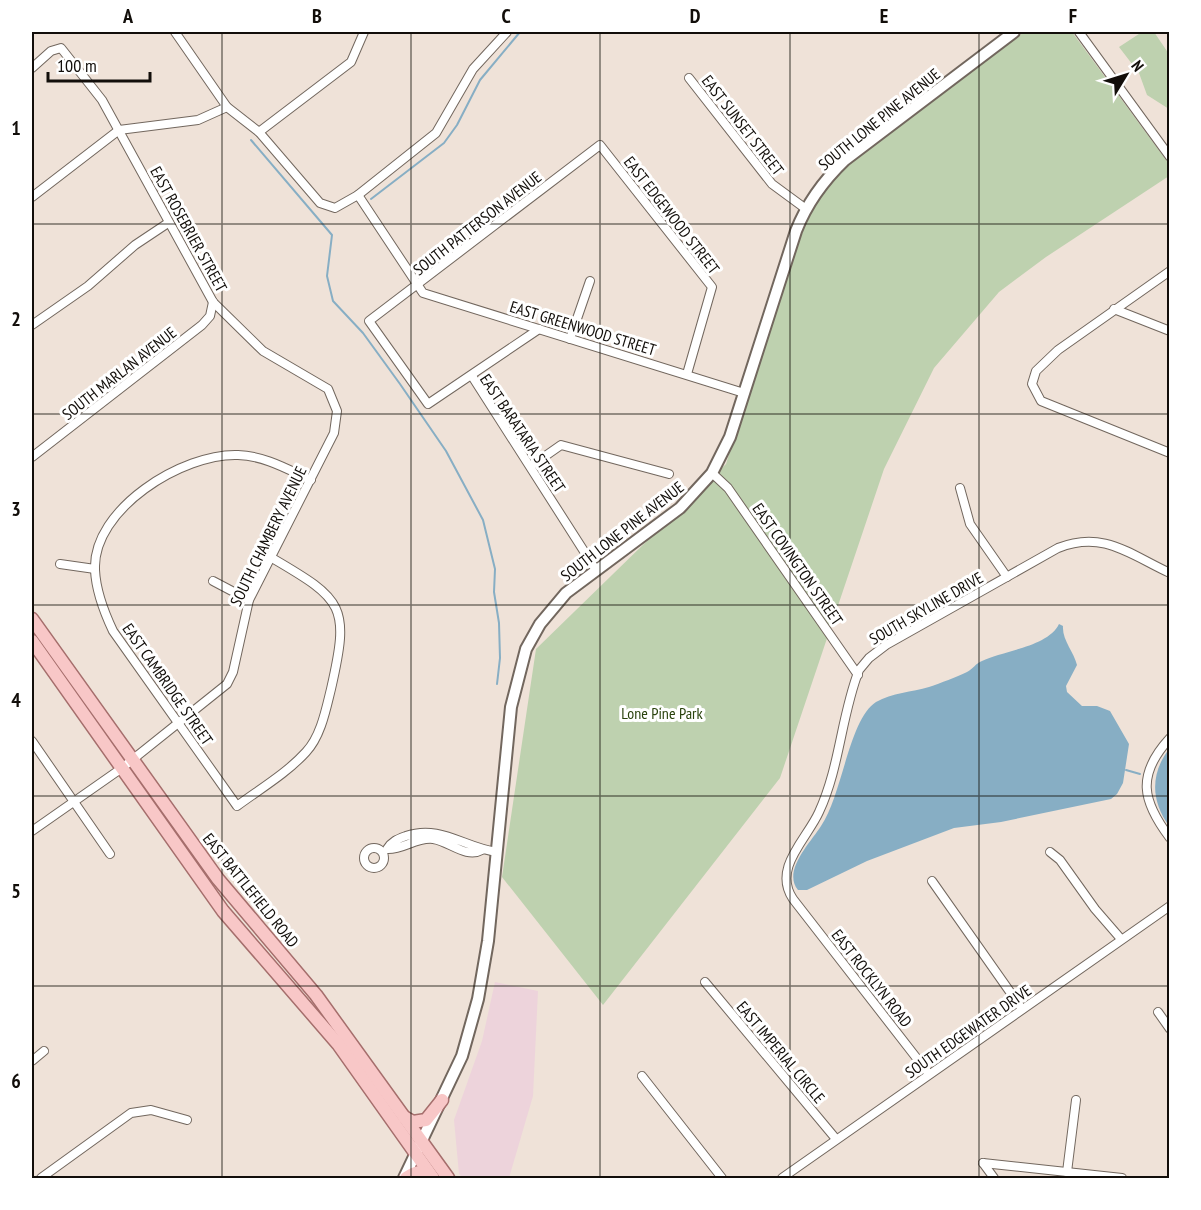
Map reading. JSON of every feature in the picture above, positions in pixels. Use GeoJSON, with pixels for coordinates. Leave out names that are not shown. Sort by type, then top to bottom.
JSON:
{"type":"FeatureCollection","features":[{"type":"Feature","properties":{"kind":"main road","name":"SOUTH LONE PINE AVENUE"},"geometry":{"type":"LineString","coordinates":[[405,1179],[462,1056],[478,999],[488,941],[511,707],[522,661],[535,632],[552,608],[596,570],[680,508],[712,473],[730,437],[791,242],[806,209],[823,183],[845,160],[1014,32]]}},
{"type":"Feature","properties":{"kind":"main road","name":"EAST BATTLEFIELD ROAD"},"geometry":{"type":"LineString","coordinates":[[32,619],[223,911],[338,1044],[419,1150],[448,1179]]}},
{"type":"Feature","properties":{"kind":"main road","name":"EAST BATTLEFIELD ROAD"},"geometry":{"type":"LineString","coordinates":[[32,641],[218,879],[316,995],[401,1114],[432,1179]]}},
{"type":"Feature","properties":{"kind":"main road"},"geometry":{"type":"LineString","coordinates":[[401,1114],[406,1119],[420,1122],[432,1114],[442,1100]]}},
{"type":"Feature","properties":{"kind":"main road"},"geometry":{"type":"LineString","coordinates":[[405,1179],[417,1172],[423,1172],[432,1179]]}},
{"type":"Feature","properties":{"kind":"street"},"geometry":{"type":"LineString","coordinates":[[175,32],[227,107],[259,132],[320,203],[335,208],[358,195],[436,132],[473,69],[507,32]]}},
{"type":"Feature","properties":{"kind":"street"},"geometry":{"type":"LineString","coordinates":[[259,132],[351,62],[364,32]]}},
{"type":"Feature","properties":{"kind":"street"},"geometry":{"type":"LineString","coordinates":[[1079,32],[1170,157]]}},
{"type":"Feature","properties":{"kind":"street","name":"EAST ROSEBRIER STREET"},"geometry":{"type":"LineString","coordinates":[[32,69],[51,51],[61,48],[102,100],[213,302],[263,351],[328,389]]}},
{"type":"Feature","properties":{"kind":"street","name":"EAST SUNSET STREET"},"geometry":{"type":"LineString","coordinates":[[688,78],[767,179],[784,195],[806,209]]}},
{"type":"Feature","properties":{"kind":"street"},"geometry":{"type":"LineString","coordinates":[[32,197],[119,130],[198,120],[227,107]]}},
{"type":"Feature","properties":{"kind":"street","name":"SOUTH PATTERSON AVENUE"},"geometry":{"type":"LineString","coordinates":[[369,321],[418,286],[600,145]]}},
{"type":"Feature","properties":{"kind":"street","name":"EAST EDGEWOOD STREET"},"geometry":{"type":"LineString","coordinates":[[600,145],[712,287],[687,374]]}},
{"type":"Feature","properties":{"kind":"street"},"geometry":{"type":"LineString","coordinates":[[358,195],[418,286]]}},
{"type":"Feature","properties":{"kind":"street"},"geometry":{"type":"LineString","coordinates":[[32,325],[88,286],[135,245],[168,223]]}},
{"type":"Feature","properties":{"kind":"street"},"geometry":{"type":"LineString","coordinates":[[1170,271],[1058,350],[1036,371],[1032,384],[1041,401],[1170,453]]}},
{"type":"Feature","properties":{"kind":"street"},"geometry":{"type":"LineString","coordinates":[[570,339],[590,281]]}},
{"type":"Feature","properties":{"kind":"street","name":"EAST GREENWOOD STREET"},"geometry":{"type":"LineString","coordinates":[[418,286],[423,293],[744,393]]}},
{"type":"Feature","properties":{"kind":"street","name":"SOUTH MARLAN AVENUE"},"geometry":{"type":"LineString","coordinates":[[32,457],[202,325],[210,316],[213,302]]}},
{"type":"Feature","properties":{"kind":"street"},"geometry":{"type":"LineString","coordinates":[[1114,309],[1170,331]]}},
{"type":"Feature","properties":{"kind":"street","name":"EAST BARATARIA STREET"},"geometry":{"type":"LineString","coordinates":[[369,321],[428,404],[472,376],[596,570]]}},
{"type":"Feature","properties":{"kind":"street"},"geometry":{"type":"LineString","coordinates":[[472,376],[539,329]]}},
{"type":"Feature","properties":{"kind":"street","name":"SOUTH CHAMBERY AVENUE"},"geometry":{"type":"LineString","coordinates":[[32,831],[126,764],[227,684],[233,672],[249,600],[334,433],[337,411],[328,389]]}},
{"type":"Feature","properties":{"kind":"street"},"geometry":{"type":"LineString","coordinates":[[531,466],[561,445],[669,474]]}},
{"type":"Feature","properties":{"kind":"street"},"geometry":{"type":"LineString","coordinates":[[60,564],[95,569],[101,544],[121,509],[161,477],[187,463],[212,456],[238,455],[264,458],[311,480]]}},
{"type":"Feature","properties":{"kind":"street","name":"EAST COVINGTON STREET"},"geometry":{"type":"LineString","coordinates":[[712,473],[728,488],[858,675]]}},
{"type":"Feature","properties":{"kind":"street"},"geometry":{"type":"LineString","coordinates":[[960,488],[970,524],[1007,577]]}},
{"type":"Feature","properties":{"kind":"street","name":"SOUTH SKYLINE DRIVE"},"geometry":{"type":"LineString","coordinates":[[793,899],[786,882],[788,866],[812,825],[826,795],[858,675],[869,658],[886,645],[1078,540],[1103,541],[1170,573]]}},
{"type":"Feature","properties":{"kind":"street","name":"EAST CAMBRIDGE STREET"},"geometry":{"type":"LineString","coordinates":[[95,569],[102,607],[113,631],[237,806],[308,750],[324,717],[342,642],[337,609],[328,596],[316,583],[272,558]]}},
{"type":"Feature","properties":{"kind":"street"},"geometry":{"type":"LineString","coordinates":[[213,581],[249,600]]}},
{"type":"Feature","properties":{"kind":"street"},"geometry":{"type":"LineString","coordinates":[[1170,738],[1161,747],[1151,766],[1147,793],[1153,816],[1170,838]]}},
{"type":"Feature","properties":{"kind":"street"},"geometry":{"type":"LineString","coordinates":[[32,741],[110,854]]}},
{"type":"Feature","properties":{"kind":"street"},"geometry":{"type":"LineString","coordinates":[[384,850],[399,839],[415,833],[429,835],[439,833],[471,849],[497,852]]}},
{"type":"Feature","properties":{"kind":"street"},"geometry":{"type":"LineString","coordinates":[[1050,852],[1060,860],[1095,909],[1121,939]]}},
{"type":"Feature","properties":{"kind":"street"},"geometry":{"type":"LineString","coordinates":[[932,881],[1022,1009]]}},
{"type":"Feature","properties":{"kind":"street","name":"EAST ROCKLYN ROAD"},"geometry":{"type":"LineString","coordinates":[[793,899],[929,1074]]}},
{"type":"Feature","properties":{"kind":"street","name":"SOUTH EDGEWATER DRIVE"},"geometry":{"type":"LineString","coordinates":[[782,1179],[1170,906]]}},
{"type":"Feature","properties":{"kind":"street","name":"EAST IMPERIAL CIRCLE"},"geometry":{"type":"LineString","coordinates":[[705,982],[836,1139]]}},
{"type":"Feature","properties":{"kind":"street"},"geometry":{"type":"LineString","coordinates":[[1158,1012],[1170,1029]]}},
{"type":"Feature","properties":{"kind":"street"},"geometry":{"type":"LineString","coordinates":[[32,1061],[44,1051]]}},
{"type":"Feature","properties":{"kind":"street"},"geometry":{"type":"LineString","coordinates":[[642,1076],[722,1179]]}},
{"type":"Feature","properties":{"kind":"street"},"geometry":{"type":"LineString","coordinates":[[1067,1172],[1076,1100]]}},
{"type":"Feature","properties":{"kind":"street"},"geometry":{"type":"LineString","coordinates":[[41,1179],[131,1113],[151,1110],[187,1120]]}},
{"type":"Feature","properties":{"kind":"street"},"geometry":{"type":"LineString","coordinates":[[994,1179],[983,1163],[1122,1179]]}},
{"type":"Feature","properties":{"kind":"shaded area"},"geometry":{"type":"Polygon","coordinates":[[[495,982],[538,991],[533,1096],[509,1178],[463,1178],[459,1174],[454,1120],[482,1041],[495,982]]]}},
{"type":"Feature","properties":{"kind":"green space","name":"Lone Pine Park"},"geometry":{"type":"Polygon","coordinates":[[[1024,32],[1072,32],[1169,164],[1169,176],[1046,257],[999,292],[934,368],[884,469],[780,778],[603,1005],[502,877],[536,649],[726,464],[793,247],[821,193],[836,174],[1024,32]]]}},
{"type":"Feature","properties":{"kind":"green space"},"geometry":{"type":"Polygon","coordinates":[[[1142,32],[1154,32],[1169,54],[1169,109],[1147,95],[1139,73],[1119,47],[1142,32]]]}},
{"type":"Feature","properties":{"kind":"water"},"geometry":{"type":"Polygon","coordinates":[[[1059,624],[1063,626],[1064,636],[1077,665],[1066,686],[1067,692],[1082,706],[1097,706],[1110,711],[1129,744],[1123,783],[1117,794],[1111,799],[1001,822],[954,828],[867,861],[807,890],[798,890],[793,874],[796,866],[828,813],[852,741],[867,711],[882,699],[938,684],[967,672],[978,663],[991,657],[1035,643],[1053,632],[1059,624]]]}},
{"type":"Feature","properties":{"kind":"water"},"geometry":{"type":"Polygon","coordinates":[[[1169,749],[1169,826],[1159,807],[1155,788],[1158,768],[1169,749]]]}},
{"type":"Feature","properties":{"kind":"waterway"},"geometry":{"type":"LineString","coordinates":[[371,199],[444,143],[457,125],[480,80],[520,32]]}},
{"type":"Feature","properties":{"kind":"waterway"},"geometry":{"type":"LineString","coordinates":[[251,140],[332,235],[327,276],[333,301],[363,333],[446,451],[483,520],[495,569],[494,592],[499,623],[500,658],[497,684]]}},
{"type":"Feature","properties":{"kind":"waterway"},"geometry":{"type":"LineString","coordinates":[[1126,770],[1140,774]]}}]}
